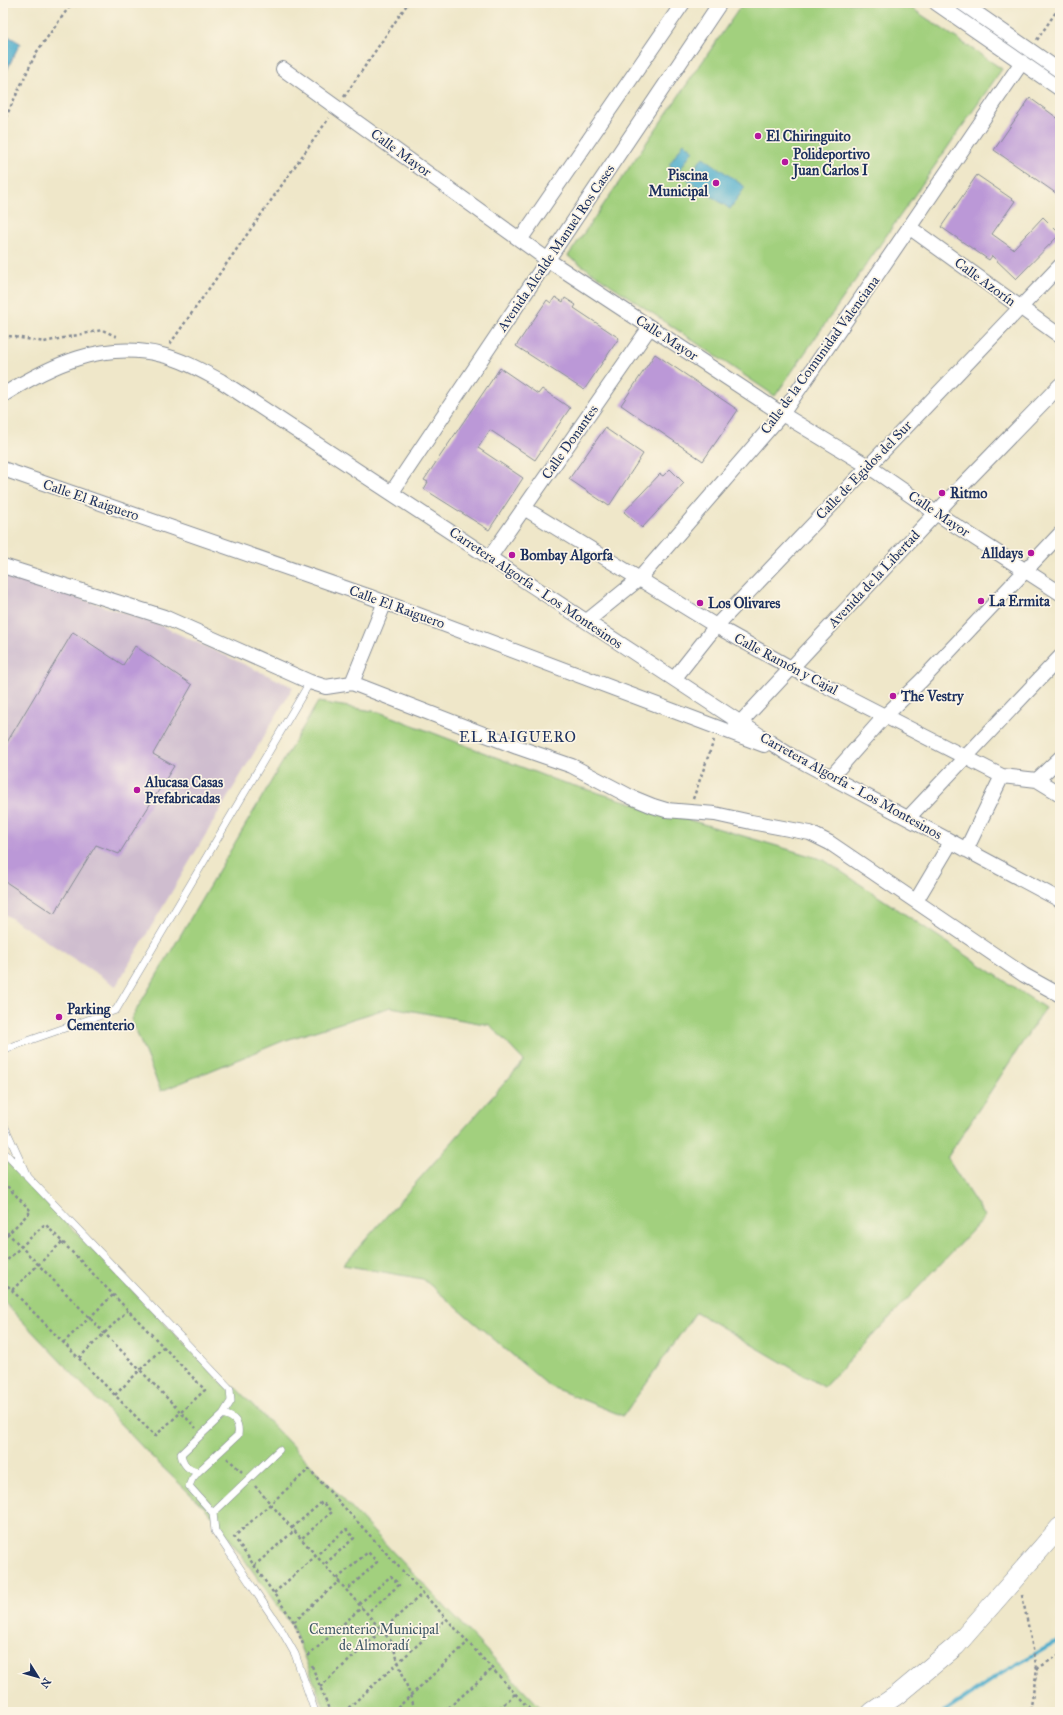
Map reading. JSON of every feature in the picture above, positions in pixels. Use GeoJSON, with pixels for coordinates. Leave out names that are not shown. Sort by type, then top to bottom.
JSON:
{"type":"FeatureCollection","features":[{"type":"Feature","properties":{"kind":"main road"},"geometry":{"type":"LineString","coordinates":[[872,1712],[897,1695],[956,1646],[1060,1527]]}},
{"type":"Feature","properties":{"kind":"street"},"geometry":{"type":"LineString","coordinates":[[520,240],[683,3]]}},
{"type":"Feature","properties":{"kind":"street","name":"Avenida Alcalde Manuel Ros Cases"},"geometry":{"type":"LineString","coordinates":[[392,492],[720,3]]}},
{"type":"Feature","properties":{"kind":"street"},"geometry":{"type":"LineString","coordinates":[[936,3],[1060,89]]}},
{"type":"Feature","properties":{"kind":"street"},"geometry":{"type":"LineString","coordinates":[[962,3],[1060,71]]}},
{"type":"Feature","properties":{"kind":"street","name":"Calle de la Comunidad Valenciana"},"geometry":{"type":"LineString","coordinates":[[587,621],[639,579],[782,414],[1022,62]]}},
{"type":"Feature","properties":{"kind":"street","name":"Calle Mayor"},"geometry":{"type":"LineString","coordinates":[[284,69],[548,260],[782,414],[868,466],[936,513],[1060,593]]}},
{"type":"Feature","properties":{"kind":"street","name":"Calle Azorín"},"geometry":{"type":"LineString","coordinates":[[909,228],[1060,336]]}},
{"type":"Feature","properties":{"kind":"street","name":"Calle de Egidos del Sur"},"geometry":{"type":"LineString","coordinates":[[674,679],[716,626],[1019,307],[1060,266]]}},
{"type":"Feature","properties":{"kind":"street","name":"Calle Donantes"},"geometry":{"type":"LineString","coordinates":[[490,557],[650,327]]}},
{"type":"Feature","properties":{"kind":"street","name":"Carretera Algorfa - Los Montesinos"},"geometry":{"type":"LineString","coordinates":[[3,395],[50,367],[79,356],[135,350],[162,355],[191,365],[221,381],[392,492],[788,754],[1060,900]]}},
{"type":"Feature","properties":{"kind":"street","name":"Avenida de la Libertad"},"geometry":{"type":"LineString","coordinates":[[740,723],[936,513],[1060,385]]}},
{"type":"Feature","properties":{"kind":"street","name":"Calle El Raiguero"},"geometry":{"type":"LineString","coordinates":[[3,469],[385,602],[788,754]]}},
{"type":"Feature","properties":{"kind":"street","name":"Calle Ramón y Cajal"},"geometry":{"type":"LineString","coordinates":[[524,508],[716,626],[791,668],[966,756],[1002,776],[1037,780],[1060,794]]}},
{"type":"Feature","properties":{"kind":"street"},"geometry":{"type":"LineString","coordinates":[[831,778],[885,716],[922,680],[1060,534]]}},
{"type":"Feature","properties":{"kind":"street"},"geometry":{"type":"LineString","coordinates":[[3,566],[164,617],[310,682],[326,687],[352,683],[517,747],[572,766],[631,797],[653,806],[666,810],[715,814],[810,833],[830,843],[1024,976],[1060,995]]}},
{"type":"Feature","properties":{"kind":"street"},"geometry":{"type":"LineString","coordinates":[[352,683],[385,602]]}},
{"type":"Feature","properties":{"kind":"street"},"geometry":{"type":"LineString","coordinates":[[908,818],[1060,657]]}},
{"type":"Feature","properties":{"kind":"street"},"geometry":{"type":"LineString","coordinates":[[1037,780],[1060,758]]}},
{"type":"Feature","properties":{"kind":"street"},"geometry":{"type":"LineString","coordinates":[[966,850],[1002,776]]}},
{"type":"Feature","properties":{"kind":"street"},"geometry":{"type":"LineString","coordinates":[[916,901],[952,842]]}},
{"type":"Feature","properties":{"kind":"lane"},"geometry":{"type":"LineString","coordinates":[[3,1052],[5,1049],[116,1010],[310,682]]}},
{"type":"Feature","properties":{"kind":"lane"},"geometry":{"type":"LineString","coordinates":[[3,1123],[27,1176]]}},
{"type":"Feature","properties":{"kind":"lane"},"geometry":{"type":"LineString","coordinates":[[3,1151],[230,1389],[232,1401],[223,1414],[181,1454],[186,1466],[198,1472]]}},
{"type":"Feature","properties":{"kind":"lane"},"geometry":{"type":"LineString","coordinates":[[223,1414],[236,1420],[239,1428],[238,1435],[198,1472],[192,1479],[189,1486],[213,1513],[215,1531],[282,1631],[295,1654],[315,1712]]}},
{"type":"Feature","properties":{"kind":"lane"},"geometry":{"type":"LineString","coordinates":[[213,1513],[279,1450]]}},
{"type":"Feature","properties":{"kind":"path"},"geometry":{"type":"LineString","coordinates":[[3,123],[36,53],[72,3]]}},
{"type":"Feature","properties":{"kind":"path"},"geometry":{"type":"LineString","coordinates":[[162,355],[337,107],[408,3]]}},
{"type":"Feature","properties":{"kind":"path"},"geometry":{"type":"LineString","coordinates":[[1030,50],[1060,6]]}},
{"type":"Feature","properties":{"kind":"path"},"geometry":{"type":"LineString","coordinates":[[3,335],[44,342],[102,330],[121,338]]}},
{"type":"Feature","properties":{"kind":"path"},"geometry":{"type":"LineString","coordinates":[[689,811],[718,728]]}},
{"type":"Feature","properties":{"kind":"path"},"geometry":{"type":"LineString","coordinates":[[3,1239],[31,1211],[4,1184]]}},
{"type":"Feature","properties":{"kind":"path"},"geometry":{"type":"LineString","coordinates":[[3,1264],[45,1224],[205,1390],[155,1436],[3,1281]]}},
{"type":"Feature","properties":{"kind":"path"},"geometry":{"type":"LineString","coordinates":[[12,1290],[62,1242]]}},
{"type":"Feature","properties":{"kind":"path"},"geometry":{"type":"LineString","coordinates":[[63,1343],[114,1295]]}},
{"type":"Feature","properties":{"kind":"path"},"geometry":{"type":"LineString","coordinates":[[79,1358],[128,1310]]}},
{"type":"Feature","properties":{"kind":"path"},"geometry":{"type":"LineString","coordinates":[[115,1395],[164,1347]]}},
{"type":"Feature","properties":{"kind":"path"},"geometry":{"type":"LineString","coordinates":[[330,1712],[294,1622],[234,1537],[309,1469],[532,1712]]}},
{"type":"Feature","properties":{"kind":"path"},"geometry":{"type":"LineString","coordinates":[[292,1528],[322,1502],[332,1512],[302,1538]]}},
{"type":"Feature","properties":{"kind":"path"},"geometry":{"type":"LineString","coordinates":[[274,1593],[346,1529],[354,1538],[324,1564]]}},
{"type":"Feature","properties":{"kind":"path"},"geometry":{"type":"LineString","coordinates":[[254,1566],[295,1530]]}},
{"type":"Feature","properties":{"kind":"path"},"geometry":{"type":"LineString","coordinates":[[294,1622],[368,1552],[377,1562],[347,1590]]}},
{"type":"Feature","properties":{"kind":"path"},"geometry":{"type":"LineString","coordinates":[[359,1604],[391,1576],[399,1585],[367,1613]]}},
{"type":"Feature","properties":{"kind":"path"},"geometry":{"type":"LineString","coordinates":[[1018,1576],[1037,1669],[1030,1712]]}},
{"type":"Feature","properties":{"kind":"path"},"geometry":{"type":"LineString","coordinates":[[320,1686],[423,1593]]}},
{"type":"Feature","properties":{"kind":"path"},"geometry":{"type":"LineString","coordinates":[[308,1656],[362,1607]]}},
{"type":"Feature","properties":{"kind":"path"},"geometry":{"type":"LineString","coordinates":[[344,1712],[446,1618]]}},
{"type":"Feature","properties":{"kind":"path"},"geometry":{"type":"LineString","coordinates":[[392,1712],[468,1642]]}},
{"type":"Feature","properties":{"kind":"path"},"geometry":{"type":"LineString","coordinates":[[1037,1669],[1060,1654]]}},
{"type":"Feature","properties":{"kind":"path"},"geometry":{"type":"LineString","coordinates":[[444,1712],[492,1668]]}},
{"type":"Feature","properties":{"kind":"path"},"geometry":{"type":"LineString","coordinates":[[495,1712],[515,1694]]}},
{"type":"Feature","properties":{"kind":"shaded area"},"geometry":{"type":"Polygon","coordinates":[[[3,573],[157,624],[293,687],[116,986],[3,913],[3,573]]]}},
{"type":"Feature","properties":{"kind":"green space","name":"Polideportivo Juan Carlos I"},"geometry":{"type":"Polygon","coordinates":[[[743,3],[904,3],[1002,69],[775,396],[568,256],[743,3]]]}},
{"type":"Feature","properties":{"kind":"green space"},"geometry":{"type":"Polygon","coordinates":[[[318,702],[379,712],[555,780],[824,860],[1045,1008],[947,1158],[985,1217],[824,1387],[696,1312],[623,1416],[549,1386],[423,1279],[343,1265],[524,1061],[490,1025],[391,1007],[283,1041],[161,1091],[131,1019],[318,702]]]}},
{"type":"Feature","properties":{"kind":"green space","name":"Cementerio Municipal de Almoradí"},"geometry":{"type":"Polygon","coordinates":[[[3,1158],[226,1387],[235,1387],[281,1434],[540,1707],[540,1712],[326,1712],[292,1626],[214,1517],[151,1456],[3,1301],[3,1158]]]}},
{"type":"Feature","properties":{"kind":"water"},"geometry":{"type":"Polygon","coordinates":[[[3,33],[20,43],[3,78],[3,33]]]}},
{"type":"Feature","properties":{"kind":"water"},"geometry":{"type":"Polygon","coordinates":[[[684,143],[693,150],[679,171],[669,165],[684,143]]]}},
{"type":"Feature","properties":{"kind":"water","name":"Piscina Municipal"},"geometry":{"type":"Polygon","coordinates":[[[703,157],[745,187],[730,209],[687,179],[703,157]]]}},
{"type":"Feature","properties":{"kind":"building"},"geometry":{"type":"Polygon","coordinates":[[[1030,98],[1060,120],[1060,196],[994,150],[1030,98]]]}},
{"type":"Feature","properties":{"kind":"building"},"geometry":{"type":"Polygon","coordinates":[[[977,175],[1015,201],[992,234],[1013,249],[1043,217],[1060,234],[1016,279],[992,256],[989,260],[941,227],[977,175]]]}},
{"type":"Feature","properties":{"kind":"building"},"geometry":{"type":"Polygon","coordinates":[[[555,297],[563,302],[565,298],[576,305],[574,308],[619,338],[584,390],[516,346],[547,300],[551,303],[555,297]]]}},
{"type":"Feature","properties":{"kind":"building"},"geometry":{"type":"Polygon","coordinates":[[[655,354],[738,410],[703,461],[621,405],[655,354]]]}},
{"type":"Feature","properties":{"kind":"building"},"geometry":{"type":"Polygon","coordinates":[[[500,368],[538,394],[542,389],[570,408],[535,460],[490,430],[478,448],[523,478],[489,530],[424,489],[428,482],[424,480],[500,368]]]}},
{"type":"Feature","properties":{"kind":"building"},"geometry":{"type":"Polygon","coordinates":[[[605,428],[643,454],[609,506],[569,479],[605,428]]]}},
{"type":"Feature","properties":{"kind":"building"},"geometry":{"type":"Polygon","coordinates":[[[670,469],[684,483],[642,528],[624,512],[660,474],[663,476],[670,469]]]}},
{"type":"Feature","properties":{"kind":"building"},"geometry":{"type":"Polygon","coordinates":[[[73,632],[123,665],[135,646],[192,685],[153,754],[174,766],[119,854],[96,845],[54,914],[3,880],[3,749],[73,632]]]}},
{"type":"Feature","properties":{"kind":"waterway"},"geometry":{"type":"LineString","coordinates":[[944,1712],[1002,1673],[1060,1640]]}},
{"type":"Feature","properties":{"kind":"place","name":"El Chiringuito"},"geometry":{"type":"Point","coordinates":[758,136]}},
{"type":"Feature","properties":{"kind":"place","name":"Polideportivo Juan Carlos I"},"geometry":{"type":"Point","coordinates":[785,162]}},
{"type":"Feature","properties":{"kind":"place","name":"Piscina Municipal"},"geometry":{"type":"Point","coordinates":[716,183]}},
{"type":"Feature","properties":{"kind":"place","name":"Ritmo"},"geometry":{"type":"Point","coordinates":[942,493]}},
{"type":"Feature","properties":{"kind":"place","name":"Alldays"},"geometry":{"type":"Point","coordinates":[1031,553]}},
{"type":"Feature","properties":{"kind":"place","name":"Bombay Algorfa"},"geometry":{"type":"Point","coordinates":[512,555]}},
{"type":"Feature","properties":{"kind":"place","name":"La Ermita"},"geometry":{"type":"Point","coordinates":[981,601]}},
{"type":"Feature","properties":{"kind":"place","name":"Los Olivares"},"geometry":{"type":"Point","coordinates":[700,603]}},
{"type":"Feature","properties":{"kind":"place","name":"The Vestry"},"geometry":{"type":"Point","coordinates":[893,696]}},
{"type":"Feature","properties":{"kind":"place","name":"Alucasa Casas Prefabricadas"},"geometry":{"type":"Point","coordinates":[137,790]}},
{"type":"Feature","properties":{"kind":"place","name":"Parking Cementerio"},"geometry":{"type":"Point","coordinates":[59,1017]}},
{"type":"Feature","properties":{"kind":"district","name":"EL RAIGUERO"},"geometry":{"type":"Point","coordinates":[518,737]}}]}
